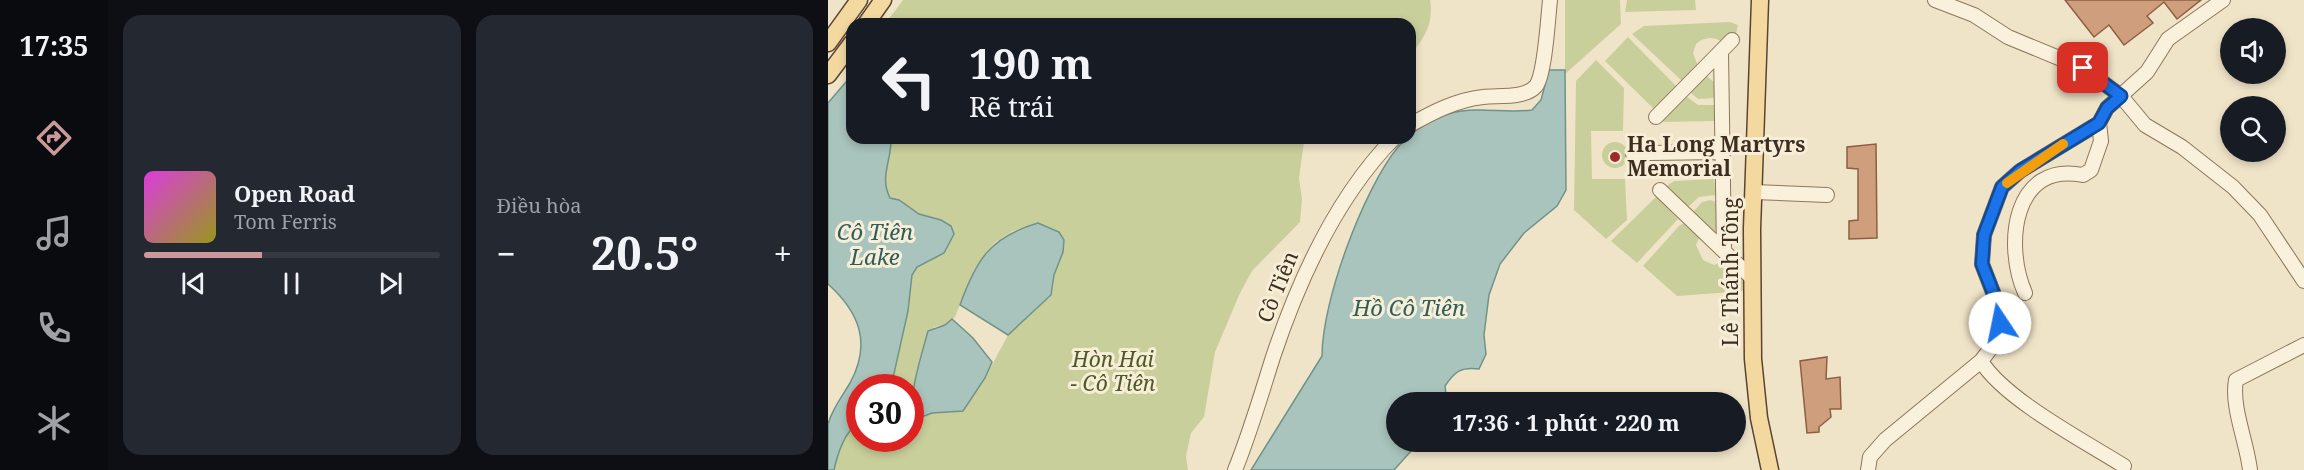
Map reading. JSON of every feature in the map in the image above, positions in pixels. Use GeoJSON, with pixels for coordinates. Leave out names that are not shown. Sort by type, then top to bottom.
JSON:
{"type":"FeatureCollection","features":[{"type":"Feature","properties":{"kind":"main road"},"geometry":{"type":"LineString","coordinates":[[828,43],[859,0]]}},
{"type":"Feature","properties":{"kind":"main road"},"geometry":{"type":"LineString","coordinates":[[870,18],[883,0]]}},
{"type":"Feature","properties":{"kind":"main road","name":"Lê Thánh Tông"},"geometry":{"type":"LineString","coordinates":[[1760,0],[1754,192],[1753,359],[1760,418],[1770,470]]}},
{"type":"Feature","properties":{"kind":"main road"},"geometry":{"type":"LineString","coordinates":[[828,75],[846,51]]}},
{"type":"Feature","properties":{"kind":"street"},"geometry":{"type":"LineString","coordinates":[[1416,122],[1436,110],[1462,101],[1517,94],[1537,85],[1545,48],[1550,0]]}},
{"type":"Feature","properties":{"kind":"street"},"geometry":{"type":"LineString","coordinates":[[1935,0],[1974,15],[2008,37],[2083,68],[2121,96],[2145,125],[2182,147],[2233,187],[2260,215],[2304,281]]}},
{"type":"Feature","properties":{"kind":"street"},"geometry":{"type":"LineString","coordinates":[[1868,470],[1870,457],[1885,440],[1981,362],[1998,339],[1998,305],[1982,264],[1984,235],[2002,187],[2020,171],[2099,123],[2107,108],[2147,72],[2168,39],[2223,0]]}},
{"type":"Feature","properties":{"kind":"street"},"geometry":{"type":"LineString","coordinates":[[1656,117],[1732,40]]}},
{"type":"Feature","properties":{"kind":"street"},"geometry":{"type":"LineString","coordinates":[[1721,52],[1724,251]]}},
{"type":"Feature","properties":{"kind":"street"},"geometry":{"type":"LineString","coordinates":[[2025,293],[2018,274],[2014,245],[2022,205],[2032,189],[2048,177],[2066,172],[2083,175],[2091,170],[2101,141],[2099,123]]}},
{"type":"Feature","properties":{"kind":"street","name":"Cô Tiên"},"geometry":{"type":"LineString","coordinates":[[1235,470],[1274,355],[1317,246],[1376,157],[1388,144]]}},
{"type":"Feature","properties":{"kind":"street"},"geometry":{"type":"LineString","coordinates":[[1640,153],[1723,152]]}},
{"type":"Feature","properties":{"kind":"street"},"geometry":{"type":"LineString","coordinates":[[1660,190],[1753,279]]}},
{"type":"Feature","properties":{"kind":"street"},"geometry":{"type":"LineString","coordinates":[[1754,192],[1827,195]]}},
{"type":"Feature","properties":{"kind":"street"},"geometry":{"type":"LineString","coordinates":[[2250,470],[2234,390],[2236,380],[2304,345]]}},
{"type":"Feature","properties":{"kind":"street"},"geometry":{"type":"LineString","coordinates":[[1981,362],[1990,377],[2010,393],[2124,466]]}},
{"type":"Feature","properties":{"kind":"green space"},"geometry":{"type":"Polygon","coordinates":[[[903,0],[1430,0],[1431,8],[1427,29],[1416,47],[1416,18],[890,18],[903,0]]]}},
{"type":"Feature","properties":{"kind":"green space"},"geometry":{"type":"Polygon","coordinates":[[[1565,0],[1620,0],[1621,24],[1565,74],[1565,0]]]}},
{"type":"Feature","properties":{"kind":"green space"},"geometry":{"type":"Polygon","coordinates":[[[1627,0],[1695,0],[1696,10],[1625,12],[1627,0]]]}},
{"type":"Feature","properties":{"kind":"green space"},"geometry":{"type":"Polygon","coordinates":[[[1730,22],[1738,25],[1736,34],[1722,42],[1709,38],[1696,44],[1693,53],[1698,66],[1683,82],[1632,34],[1644,26],[1730,22]]]}},
{"type":"Feature","properties":{"kind":"green space"},"geometry":{"type":"Polygon","coordinates":[[[1628,37],[1676,86],[1676,89],[1655,110],[1605,61],[1628,37]]]}},
{"type":"Feature","properties":{"kind":"green space"},"geometry":{"type":"Polygon","coordinates":[[[1596,60],[1624,88],[1623,131],[1591,131],[1592,179],[1625,179],[1627,220],[1606,239],[1574,210],[1576,81],[1596,60]]]}},
{"type":"Feature","properties":{"kind":"green space"},"geometry":{"type":"Polygon","coordinates":[[[1704,74],[1715,83],[1716,98],[1698,99],[1690,92],[1704,74]]]}},
{"type":"Feature","properties":{"kind":"green space"},"geometry":{"type":"Polygon","coordinates":[[[1686,96],[1698,105],[1714,105],[1716,121],[1663,122],[1662,120],[1686,96]]]}},
{"type":"Feature","properties":{"kind":"green space"},"geometry":{"type":"Polygon","coordinates":[[[1615,142],[1624,146],[1628,155],[1624,164],[1615,168],[1606,164],[1602,155],[1606,146],[1615,142]]]}},
{"type":"Feature","properties":{"kind":"green space","name":"Hòn Hai - Cô Tiên"},"geometry":{"type":"Polygon","coordinates":[[[891,144],[1304,144],[1299,178],[1302,199],[1300,222],[1252,271],[1240,293],[1215,352],[1204,417],[1191,433],[1186,456],[1188,470],[834,470],[846,437],[846,452],[924,452],[924,416],[932,413],[963,411],[985,378],[1008,335],[1053,288],[1054,275],[1063,252],[1038,223],[1013,231],[994,243],[974,270],[955,317],[945,325],[934,327],[917,374],[894,374],[908,311],[912,275],[917,267],[930,261],[951,226],[919,214],[899,200],[890,198],[886,176],[891,144]]]}},
{"type":"Feature","properties":{"kind":"green space"},"geometry":{"type":"Polygon","coordinates":[[[1714,179],[1716,195],[1699,197],[1687,208],[1664,188],[1674,181],[1714,179]]]}},
{"type":"Feature","properties":{"kind":"green space"},"geometry":{"type":"Polygon","coordinates":[[[1657,196],[1678,219],[1637,263],[1611,241],[1657,196]]]}},
{"type":"Feature","properties":{"kind":"green space"},"geometry":{"type":"Polygon","coordinates":[[[1710,200],[1716,202],[1717,231],[1712,233],[1692,213],[1702,202],[1710,200]]]}},
{"type":"Feature","properties":{"kind":"green space"},"geometry":{"type":"Polygon","coordinates":[[[1686,222],[1700,236],[1696,245],[1703,260],[1714,265],[1727,260],[1747,277],[1746,291],[1677,296],[1643,266],[1679,226],[1686,222]]]}},
{"type":"Feature","properties":{"kind":"water","name":"Hồ Cô Tiên"},"geometry":{"type":"Polygon","coordinates":[[[1549,70],[1565,70],[1566,190],[1557,206],[1524,233],[1500,264],[1489,295],[1484,335],[1486,354],[1479,369],[1459,371],[1445,386],[1446,392],[1386,392],[1386,452],[1410,452],[1394,470],[1251,470],[1322,356],[1329,306],[1347,247],[1371,190],[1398,147],[1401,144],[1416,144],[1416,131],[1453,112],[1532,110],[1541,100],[1549,70]]]}},
{"type":"Feature","properties":{"kind":"water","name":"Cô Tiên Lake"},"geometry":{"type":"Polygon","coordinates":[[[846,82],[846,144],[891,144],[886,176],[890,198],[899,200],[919,214],[941,220],[951,226],[954,234],[944,253],[917,267],[912,275],[908,311],[894,374],[854,374],[860,355],[859,329],[848,306],[828,284],[828,103],[846,82]]]}},
{"type":"Feature","properties":{"kind":"water"},"geometry":{"type":"Polygon","coordinates":[[[1038,223],[1059,232],[1064,240],[1063,252],[1054,275],[1051,295],[1008,335],[960,305],[972,275],[987,252],[1008,235],[1038,223]]]}},
{"type":"Feature","properties":{"kind":"water"},"geometry":{"type":"Polygon","coordinates":[[[952,319],[973,338],[992,362],[985,378],[963,411],[932,413],[924,416],[924,374],[917,374],[919,364],[928,331],[945,325],[952,319]]]}},
{"type":"Feature","properties":{"kind":"water","name":"Cô Tiên Lake"},"geometry":{"type":"Polygon","coordinates":[[[846,390],[846,437],[834,470],[828,470],[828,424],[846,390]]]}},
{"type":"Feature","properties":{"kind":"building"},"geometry":{"type":"Polygon","coordinates":[[[2065,0],[2201,0],[2177,19],[2164,2],[2147,16],[2153,23],[2124,45],[2109,25],[2094,37],[2065,0]]]}},
{"type":"Feature","properties":{"kind":"building"},"geometry":{"type":"Polygon","coordinates":[[[1876,144],[1877,238],[1849,239],[1849,221],[1858,220],[1858,169],[1847,168],[1847,147],[1876,144]]]}},
{"type":"Feature","properties":{"kind":"building"},"geometry":{"type":"Polygon","coordinates":[[[1827,357],[1826,379],[1840,377],[1841,409],[1830,409],[1831,417],[1819,427],[1819,432],[1807,433],[1800,361],[1827,357]]]}},
{"type":"Feature","properties":{"kind":"slow traffic"},"geometry":{"type":"LineString","coordinates":[[2007,183],[2020,171],[2063,144]]}},
{"type":"Feature","properties":{"kind":"place","name":"Ha Long Martyrs Memorial"},"geometry":{"type":"Point","coordinates":[1615,157]}},
{"type":"Feature","properties":{"kind":"route"},"geometry":{"type":"LineString","coordinates":[[2000,323],[1998,305],[1982,264],[1984,235],[2002,187],[2020,171],[2099,123],[2107,108],[2121,96],[2083,68]]}}]}
